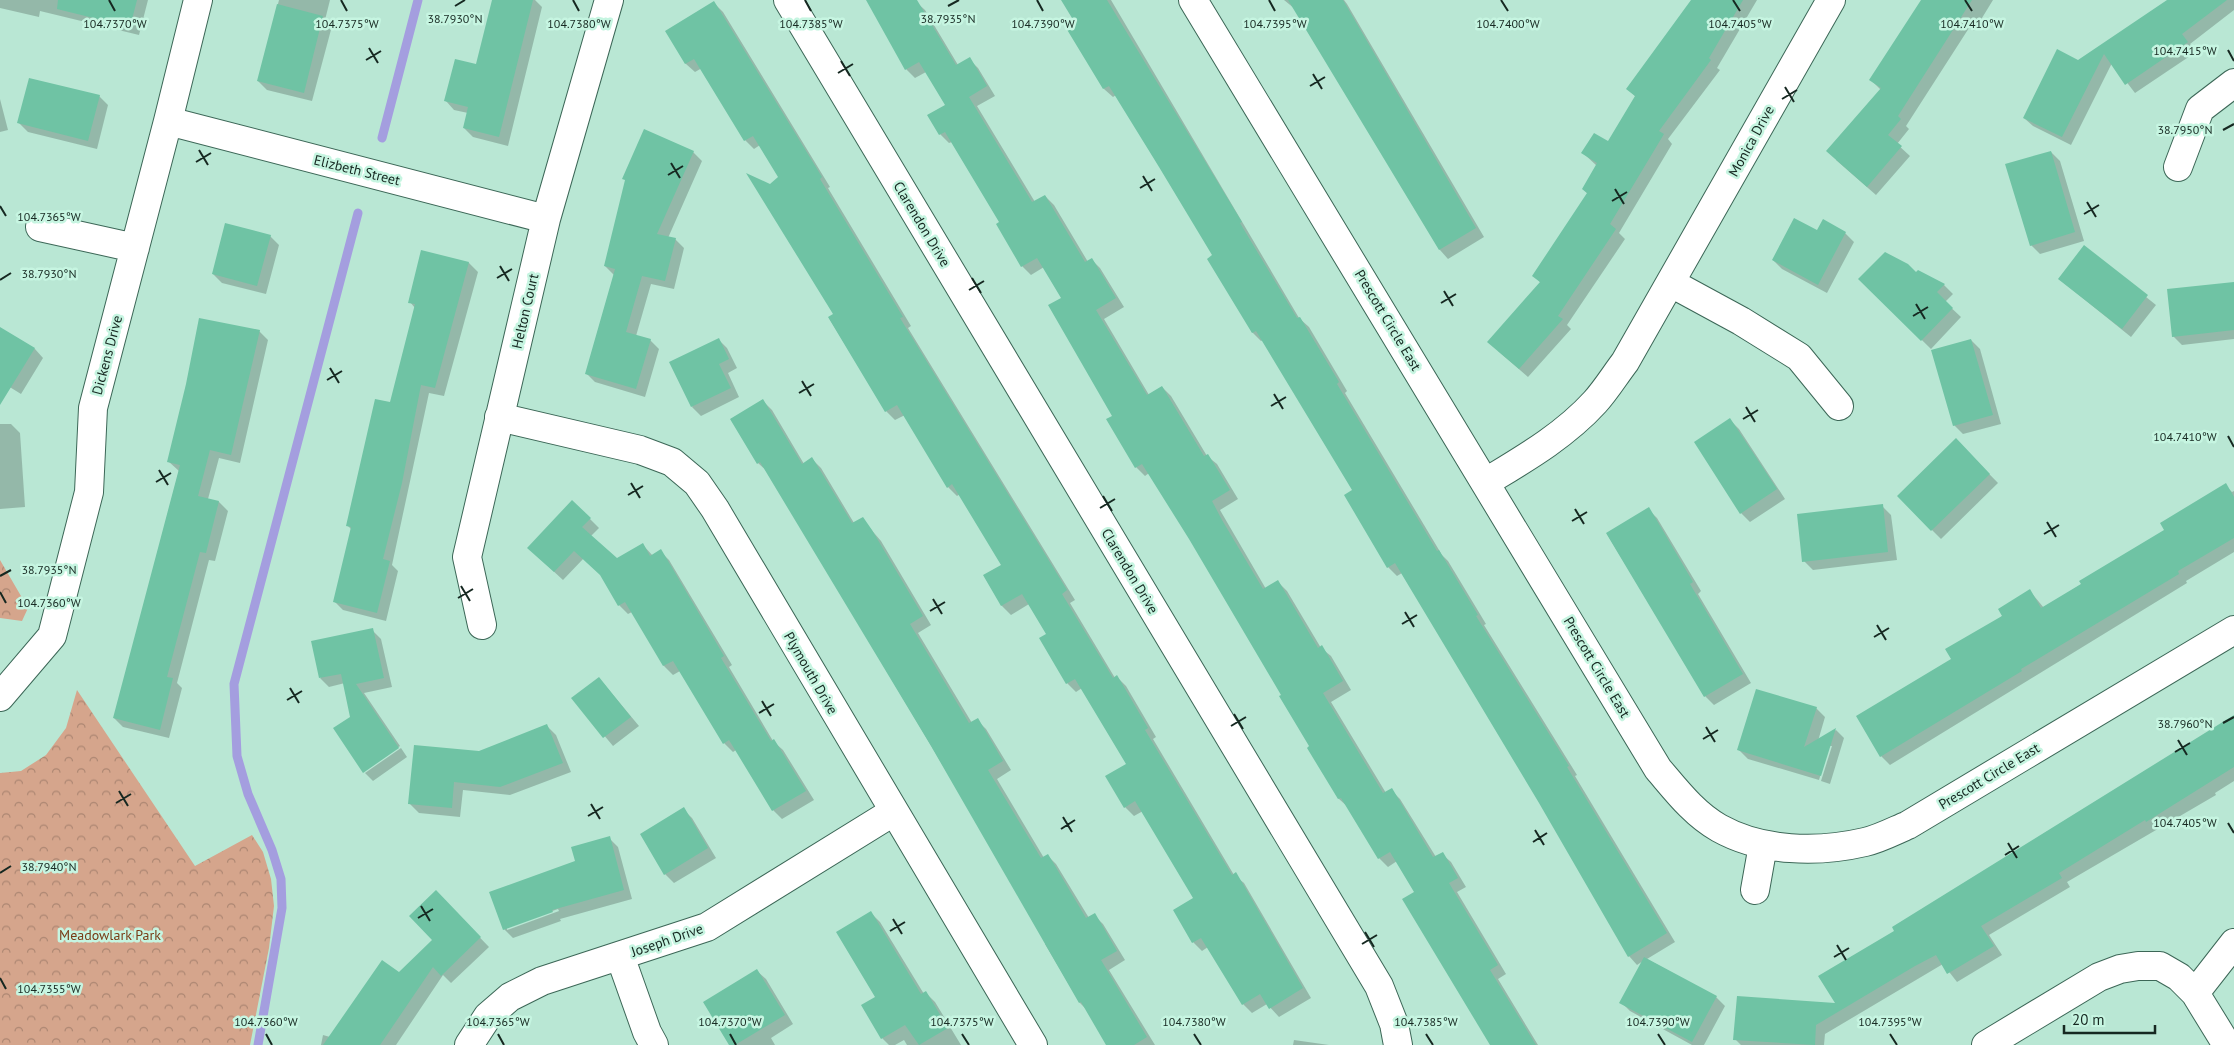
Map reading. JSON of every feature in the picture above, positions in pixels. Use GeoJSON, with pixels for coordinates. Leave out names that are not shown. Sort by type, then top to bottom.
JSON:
{"type":"FeatureCollection","features":[{"type":"Feature","properties":{"kind":"street","name":"Dickens Drive"},"geometry":{"type":"LineString","coordinates":[[0,697],[52,636],[89,492],[93,408],[198,0]]}},
{"type":"Feature","properties":{"kind":"street","name":"Helton Court"},"geometry":{"type":"LineString","coordinates":[[482,625],[467,557],[546,219],[609,0]]}},
{"type":"Feature","properties":{"kind":"street","name":"Clarendon Drive"},"geometry":{"type":"LineString","coordinates":[[788,0],[1379,986],[1394,1024],[1398,1045]]}},
{"type":"Feature","properties":{"kind":"street","name":"Prescott Circle East"},"geometry":{"type":"LineString","coordinates":[[1193,0],[1658,769],[1688,804],[1719,828],[1763,845],[1811,849],[1866,842],[1908,825],[2234,630]]}},
{"type":"Feature","properties":{"kind":"street","name":"Monica Drive"},"geometry":{"type":"LineString","coordinates":[[1486,482],[1536,451],[1566,429],[1595,402],[1625,362],[1831,0]]}},
{"type":"Feature","properties":{"kind":"street"},"geometry":{"type":"LineString","coordinates":[[2178,168],[2200,109],[2234,83]]}},
{"type":"Feature","properties":{"kind":"street","name":"Elizbeth Street"},"geometry":{"type":"LineString","coordinates":[[168,122],[546,219]]}},
{"type":"Feature","properties":{"kind":"street"},"geometry":{"type":"LineString","coordinates":[[40,227],[135,248]]}},
{"type":"Feature","properties":{"kind":"street"},"geometry":{"type":"LineString","coordinates":[[1671,283],[1740,321],[1799,357],[1839,406]]}},
{"type":"Feature","properties":{"kind":"street","name":"Plymouth Drive"},"geometry":{"type":"LineString","coordinates":[[500,417],[640,450],[672,462],[697,483],[720,518],[1032,1045]]}},
{"type":"Feature","properties":{"kind":"street","name":"Joseph Drive"},"geometry":{"type":"LineString","coordinates":[[469,1045],[488,1016],[510,997],[542,981],[707,927],[893,812]]}},
{"type":"Feature","properties":{"kind":"street"},"geometry":{"type":"LineString","coordinates":[[1755,890],[1763,845]]}},
{"type":"Feature","properties":{"kind":"street"},"geometry":{"type":"LineString","coordinates":[[2194,993],[2234,943]]}},
{"type":"Feature","properties":{"kind":"street"},"geometry":{"type":"LineString","coordinates":[[620,956],[647,1032],[654,1045]]}},
{"type":"Feature","properties":{"kind":"street"},"geometry":{"type":"LineString","coordinates":[[1986,1045],[2099,977],[2120,969],[2160,966],[2179,977],[2194,993],[2227,1045]]}},
{"type":"Feature","properties":{"kind":"green space"},"geometry":{"type":"Polygon","coordinates":[[[0,560],[28,608],[22,621],[0,618],[0,560]]]}},
{"type":"Feature","properties":{"kind":"green space","name":"Meadowlark Park"},"geometry":{"type":"Polygon","coordinates":[[[77,690],[195,866],[252,835],[263,852],[271,879],[274,906],[269,948],[250,1045],[0,1045],[0,773],[21,771],[46,755],[66,728],[77,690]]]}},
{"type":"Feature","properties":{"kind":"building"},"geometry":{"type":"Polygon","coordinates":[[[58,0],[137,0],[130,27],[57,9],[58,0]]]}},
{"type":"Feature","properties":{"kind":"building"},"geometry":{"type":"Polygon","coordinates":[[[492,0],[533,0],[499,137],[463,128],[468,107],[444,101],[455,59],[476,64],[492,0]]]}},
{"type":"Feature","properties":{"kind":"building"},"geometry":{"type":"Polygon","coordinates":[[[866,0],[917,0],[956,65],[970,57],[987,86],[969,97],[1032,202],[1045,195],[1085,262],[1092,258],[1116,298],[1096,310],[1147,395],[1162,386],[1204,456],[1208,454],[1230,490],[1212,501],[1222,520],[1263,589],[1278,580],[1318,648],[1322,645],[1343,681],[1323,693],[1383,793],[1392,788],[1433,857],[1443,852],[1458,878],[1449,883],[1498,965],[1490,970],[1536,1045],[1490,1045],[1402,899],[1414,892],[1390,852],[1378,859],[1341,798],[1338,799],[1307,748],[1309,746],[1279,696],[1281,695],[1189,539],[1142,464],[1135,468],[1106,419],[1112,416],[1048,305],[1061,298],[1037,258],[1021,267],[996,224],[999,222],[945,132],[939,135],[927,115],[945,105],[919,62],[905,70],[866,0]]]}},
{"type":"Feature","properties":{"kind":"building"},"geometry":{"type":"Polygon","coordinates":[[[1061,0],[1107,0],[1242,222],[1240,223],[1297,318],[1300,317],[1339,382],[1337,384],[1437,551],[1439,550],[1478,615],[1476,616],[1569,766],[1567,767],[1667,933],[1628,957],[1539,803],[1395,563],[1387,568],[1344,495],[1352,490],[1256,331],[1252,333],[1207,259],[1212,255],[1159,167],[1109,86],[1103,89],[1063,23],[1072,18],[1061,0]]]}},
{"type":"Feature","properties":{"kind":"building"},"geometry":{"type":"Polygon","coordinates":[[[1288,0],[1343,0],[1476,228],[1439,250],[1288,0]]]}},
{"type":"Feature","properties":{"kind":"building"},"geometry":{"type":"Polygon","coordinates":[[[1691,0],[1743,0],[1709,58],[1711,60],[1659,131],[1664,134],[1610,224],[1616,229],[1558,316],[1563,319],[1519,369],[1487,342],[1540,282],[1532,276],[1587,193],[1582,189],[1597,163],[1581,153],[1594,133],[1608,141],[1635,96],[1626,89],[1691,0]]]}},
{"type":"Feature","properties":{"kind":"building"},"geometry":{"type":"Polygon","coordinates":[[[1921,0],[1972,0],[1898,116],[1901,119],[1888,135],[1902,146],[1867,187],[1826,151],[1881,88],[1869,80],[1921,0]]]}},
{"type":"Feature","properties":{"kind":"building"},"geometry":{"type":"Polygon","coordinates":[[[2167,0],[2227,0],[2182,34],[2188,42],[2125,85],[2104,54],[2062,137],[2023,118],[2057,49],[2078,60],[2167,0]]]}},
{"type":"Feature","properties":{"kind":"building"},"geometry":{"type":"Polygon","coordinates":[[[714,1],[822,177],[820,179],[903,317],[900,318],[1067,590],[1062,594],[1113,678],[1117,675],[1148,728],[1145,730],[1232,875],[1236,872],[1303,988],[1269,1009],[1260,994],[1242,1005],[1201,938],[1192,943],[1173,910],[1193,898],[1135,801],[1124,808],[1105,776],[1126,764],[1075,679],[1066,684],[1039,638],[1046,634],[1022,594],[1001,606],[983,575],[1001,565],[952,484],[947,488],[897,405],[885,412],[828,317],[833,314],[746,173],[770,184],[778,177],[753,136],[744,141],[694,59],[685,64],[665,31],[714,1]]]}},
{"type":"Feature","properties":{"kind":"building"},"geometry":{"type":"Polygon","coordinates":[[[277,4],[323,16],[304,93],[257,81],[277,4]]]}},
{"type":"Feature","properties":{"kind":"building"},"geometry":{"type":"Polygon","coordinates":[[[29,78],[100,95],[88,141],[17,123],[29,78]]]}},
{"type":"Feature","properties":{"kind":"building"},"geometry":{"type":"Polygon","coordinates":[[[644,129],[694,151],[657,234],[676,238],[665,281],[642,276],[626,332],[651,339],[636,389],[585,374],[615,269],[604,266],[625,180],[622,179],[644,129]]]}},
{"type":"Feature","properties":{"kind":"building"},"geometry":{"type":"Polygon","coordinates":[[[2051,151],[2075,232],[2030,246],[2005,164],[2051,151]]]}},
{"type":"Feature","properties":{"kind":"building"},"geometry":{"type":"Polygon","coordinates":[[[1794,218],[1817,230],[1823,219],[1846,232],[1818,285],[1772,260],[1794,218]]]}},
{"type":"Feature","properties":{"kind":"building"},"geometry":{"type":"Polygon","coordinates":[[[225,223],[271,235],[257,286],[212,274],[225,223]]]}},
{"type":"Feature","properties":{"kind":"building"},"geometry":{"type":"Polygon","coordinates":[[[2084,245],[2148,295],[2122,329],[2058,279],[2084,245]]]}},
{"type":"Feature","properties":{"kind":"building"},"geometry":{"type":"Polygon","coordinates":[[[421,250],[469,262],[435,388],[421,385],[402,483],[383,559],[390,561],[377,613],[333,602],[351,527],[346,526],[375,399],[390,402],[415,304],[408,303],[421,250]]]}},
{"type":"Feature","properties":{"kind":"building"},"geometry":{"type":"Polygon","coordinates":[[[1885,252],[1908,264],[1916,272],[1918,270],[1945,284],[1937,292],[1953,308],[1921,341],[1858,279],[1885,252]]]}},
{"type":"Feature","properties":{"kind":"building"},"geometry":{"type":"Polygon","coordinates":[[[2234,282],[2234,330],[2172,337],[2167,289],[2234,282]]]}},
{"type":"Feature","properties":{"kind":"building"},"geometry":{"type":"Polygon","coordinates":[[[199,318],[260,330],[231,455],[210,450],[198,496],[219,501],[206,553],[200,552],[167,677],[173,678],[160,730],[113,718],[180,465],[167,462],[186,384],[199,318]]]}},
{"type":"Feature","properties":{"kind":"building"},"geometry":{"type":"Polygon","coordinates":[[[0,327],[35,348],[0,405],[0,327]]]}},
{"type":"Feature","properties":{"kind":"building"},"geometry":{"type":"Polygon","coordinates":[[[719,338],[729,359],[719,364],[731,388],[691,407],[669,362],[719,338]]]}},
{"type":"Feature","properties":{"kind":"building"},"geometry":{"type":"Polygon","coordinates":[[[1971,339],[1993,415],[1953,426],[1931,350],[1971,339]]]}},
{"type":"Feature","properties":{"kind":"building"},"geometry":{"type":"Polygon","coordinates":[[[763,399],[802,464],[812,457],[852,523],[863,517],[872,530],[923,616],[910,624],[969,723],[978,718],[1003,761],[988,770],[1041,858],[1048,854],[1086,918],[1095,913],[1117,951],[1101,960],[1147,1037],[1134,1045],[1106,1045],[1081,1002],[1079,1003],[931,746],[760,462],[757,464],[730,419],[763,399]]]}},
{"type":"Feature","properties":{"kind":"building"},"geometry":{"type":"Polygon","coordinates":[[[1730,418],[1777,489],[1740,514],[1694,442],[1730,418]]]}},
{"type":"Feature","properties":{"kind":"building"},"geometry":{"type":"Polygon","coordinates":[[[1956,438],[1990,474],[1931,531],[1897,496],[1956,438]]]}},
{"type":"Feature","properties":{"kind":"building"},"geometry":{"type":"Polygon","coordinates":[[[2226,483],[2234,497],[2234,538],[2178,571],[2179,574],[1880,757],[1856,716],[1951,659],[1945,649],[2002,616],[1998,609],[2030,589],[2041,608],[2081,584],[2079,581],[2164,530],[2160,523],[2226,483]]]}},
{"type":"Feature","properties":{"kind":"building"},"geometry":{"type":"Polygon","coordinates":[[[572,500],[591,518],[582,527],[617,558],[643,543],[650,556],[661,549],[724,656],[721,658],[771,741],[774,739],[806,791],[772,811],[729,740],[723,744],[673,661],[663,666],[625,602],[618,606],[600,575],[574,551],[554,572],[527,548],[572,500]]]}},
{"type":"Feature","properties":{"kind":"building"},"geometry":{"type":"Polygon","coordinates":[[[1883,504],[1888,552],[1802,562],[1797,514],[1883,504]]]}},
{"type":"Feature","properties":{"kind":"building"},"geometry":{"type":"Polygon","coordinates":[[[1649,507],[1693,582],[1690,584],[1743,674],[1704,697],[1606,533],[1649,507]]]}},
{"type":"Feature","properties":{"kind":"building"},"geometry":{"type":"Polygon","coordinates":[[[373,628],[384,678],[356,684],[399,748],[363,773],[333,728],[350,717],[341,674],[319,678],[311,641],[373,628]]]}},
{"type":"Feature","properties":{"kind":"building"},"geometry":{"type":"Polygon","coordinates":[[[599,677],[631,717],[603,738],[571,698],[599,677]]]}},
{"type":"Feature","properties":{"kind":"building"},"geometry":{"type":"Polygon","coordinates":[[[1756,689],[1817,707],[1804,747],[1836,728],[1821,776],[1737,750],[1756,689]]]}},
{"type":"Feature","properties":{"kind":"building"},"geometry":{"type":"Polygon","coordinates":[[[2234,715],[2234,767],[2059,873],[2062,878],[1981,926],[1994,946],[1947,974],[1936,955],[1915,966],[1816,1025],[1815,1045],[1733,1040],[1737,996],[1835,1003],[1818,976],[1894,931],[1892,927],[2234,715]]]}},
{"type":"Feature","properties":{"kind":"building"},"geometry":{"type":"Polygon","coordinates":[[[547,724],[563,763],[500,787],[454,782],[452,808],[408,804],[414,745],[479,751],[547,724]]]}},
{"type":"Feature","properties":{"kind":"building"},"geometry":{"type":"Polygon","coordinates":[[[684,807],[708,848],[664,875],[640,834],[684,807]]]}},
{"type":"Feature","properties":{"kind":"building"},"geometry":{"type":"Polygon","coordinates":[[[610,836],[624,890],[552,910],[553,912],[503,930],[489,892],[575,861],[571,847],[610,836]]]}},
{"type":"Feature","properties":{"kind":"building"},"geometry":{"type":"Polygon","coordinates":[[[436,890],[481,937],[441,976],[433,967],[380,1045],[323,1045],[382,960],[399,972],[432,940],[409,916],[436,890]]]}},
{"type":"Feature","properties":{"kind":"building"},"geometry":{"type":"Polygon","coordinates":[[[871,911],[921,994],[926,991],[948,1028],[919,1045],[905,1025],[881,1039],[861,1005],[875,997],[836,932],[871,911]]]}},
{"type":"Feature","properties":{"kind":"building"},"geometry":{"type":"Polygon","coordinates":[[[1644,957],[1717,996],[1692,1042],[1619,1003],[1644,957]]]}},
{"type":"Feature","properties":{"kind":"building"},"geometry":{"type":"Polygon","coordinates":[[[757,969],[785,1015],[735,1045],[729,1045],[703,1002],[757,969]]]}},
{"type":"Feature","properties":{"kind":"waterway"},"geometry":{"type":"LineString","coordinates":[[382,138],[418,0]]}},
{"type":"Feature","properties":{"kind":"waterway"},"geometry":{"type":"LineString","coordinates":[[258,1045],[282,908],[281,879],[272,850],[248,794],[237,756],[234,684],[358,213]]}}]}
